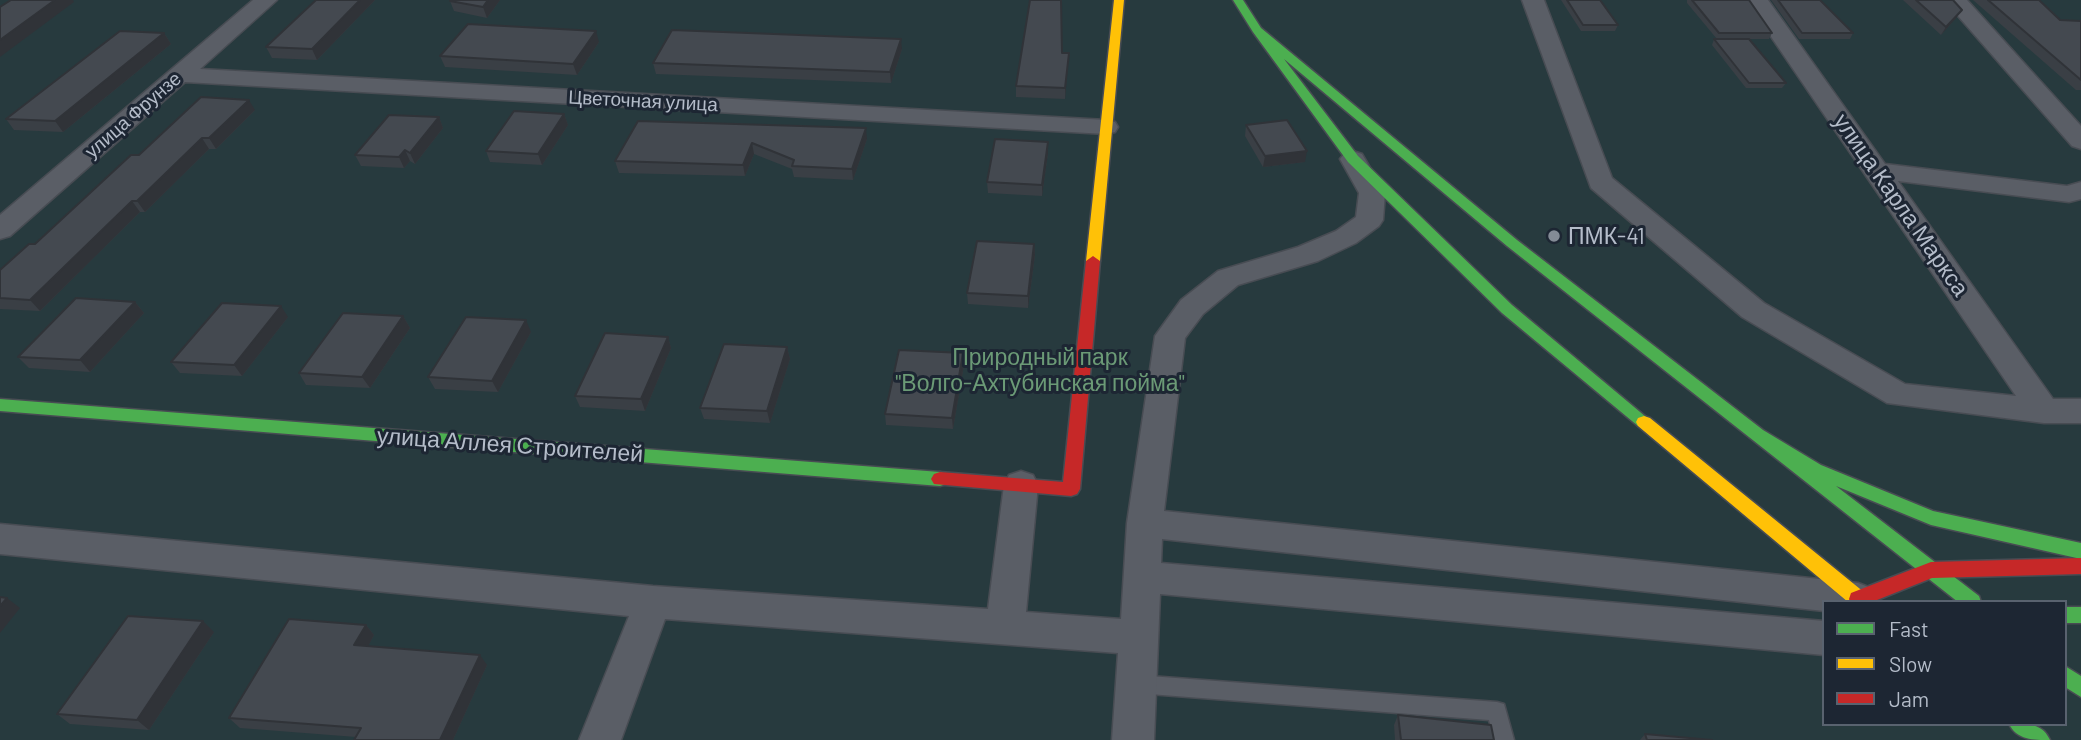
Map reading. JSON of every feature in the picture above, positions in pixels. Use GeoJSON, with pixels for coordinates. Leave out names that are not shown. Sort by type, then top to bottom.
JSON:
{"type":"FeatureCollection","features":[{"type":"Feature","properties":{"kind":"street","name":"улица Фрунзе"},"geometry":{"type":"LineString","coordinates":[[0,230],[266,0]]}},
{"type":"Feature","properties":{"kind":"street"},"geometry":{"type":"LineString","coordinates":[[1106,127],[1119,0]]}},
{"type":"Feature","properties":{"kind":"street"},"geometry":{"type":"LineString","coordinates":[[1133,740],[1145,523],[1170,336],[1192,307],[1228,278],[1308,254],[1346,237],[1369,220],[1372,193],[1353,159],[1257,30],[1238,0]]}},
{"type":"Feature","properties":{"kind":"street"},"geometry":{"type":"LineString","coordinates":[[1533,0],[1600,182],[1753,310],[1898,394],[2044,411],[2081,411]]}},
{"type":"Feature","properties":{"kind":"street","name":"улица Карла Маркса"},"geometry":{"type":"LineString","coordinates":[[1757,0],[2044,411]]}},
{"type":"Feature","properties":{"kind":"street"},"geometry":{"type":"LineString","coordinates":[[1955,0],[2081,141]]}},
{"type":"Feature","properties":{"kind":"street"},"geometry":{"type":"LineString","coordinates":[[1257,30],[1512,243],[1969,600]]}},
{"type":"Feature","properties":{"kind":"street","name":"Цветочная улица"},"geometry":{"type":"LineString","coordinates":[[179,75],[1106,127]]}},
{"type":"Feature","properties":{"kind":"street","name":"улица Аллея Строителей"},"geometry":{"type":"LineString","coordinates":[[0,405],[1071,489],[1106,127]]}},
{"type":"Feature","properties":{"kind":"street"},"geometry":{"type":"LineString","coordinates":[[1353,159],[1507,309],[1859,600]]}},
{"type":"Feature","properties":{"kind":"street"},"geometry":{"type":"LineString","coordinates":[[1877,171],[2069,194],[2081,190]]}},
{"type":"Feature","properties":{"kind":"street"},"geometry":{"type":"LineString","coordinates":[[1747,428],[1815,470],[1931,518],[2081,551]]}},
{"type":"Feature","properties":{"kind":"street"},"geometry":{"type":"LineString","coordinates":[[1005,628],[1021,485]]}},
{"type":"Feature","properties":{"kind":"street"},"geometry":{"type":"LineString","coordinates":[[1145,523],[1851,600]]}},
{"type":"Feature","properties":{"kind":"street"},"geometry":{"type":"LineString","coordinates":[[0,539],[653,602],[1138,637]]}},
{"type":"Feature","properties":{"kind":"street"},"geometry":{"type":"LineString","coordinates":[[1862,600],[1931,570],[2081,566]]}},
{"type":"Feature","properties":{"kind":"street"},"geometry":{"type":"LineString","coordinates":[[1142,577],[1822,638]]}},
{"type":"Feature","properties":{"kind":"street"},"geometry":{"type":"LineString","coordinates":[[600,740],[653,602]]}},
{"type":"Feature","properties":{"kind":"street"},"geometry":{"type":"LineString","coordinates":[[2067,677],[2081,688]]}},
{"type":"Feature","properties":{"kind":"street"},"geometry":{"type":"LineString","coordinates":[[2022,726],[2040,740]]}},
{"type":"Feature","properties":{"kind":"lane"},"geometry":{"type":"LineString","coordinates":[[1136,684],[1497,711],[1504,740]]}},
{"type":"Feature","properties":{"kind":"green space","name":"Природный парк \"Волго-Ахтубинская пойма\""},"geometry":{"type":"Polygon","coordinates":[[[0,0],[2081,0],[2081,740],[0,740],[0,0]]]}},
{"type":"Feature","properties":{"kind":"building"},"geometry":{"type":"Polygon","coordinates":[[[11,0],[55,0],[0,40],[0,7],[11,0]]]}},
{"type":"Feature","properties":{"kind":"building"},"geometry":{"type":"Polygon","coordinates":[[[316,0],[360,0],[312,49],[266,47],[316,0]]]}},
{"type":"Feature","properties":{"kind":"building"},"geometry":{"type":"Polygon","coordinates":[[[451,0],[488,0],[483,7],[451,0]]]}},
{"type":"Feature","properties":{"kind":"building"},"geometry":{"type":"Polygon","coordinates":[[[1030,0],[1061,0],[1062,53],[1069,53],[1065,88],[1016,86],[1030,0]]]}},
{"type":"Feature","properties":{"kind":"building"},"geometry":{"type":"Polygon","coordinates":[[[1567,0],[1600,0],[1618,25],[1583,25],[1567,0]]]}},
{"type":"Feature","properties":{"kind":"building"},"geometry":{"type":"Polygon","coordinates":[[[1692,0],[1749,0],[1772,33],[1719,33],[1692,0]]]}},
{"type":"Feature","properties":{"kind":"building"},"geometry":{"type":"Polygon","coordinates":[[[1778,0],[1820,0],[1853,33],[1802,33],[1778,0]]]}},
{"type":"Feature","properties":{"kind":"building"},"geometry":{"type":"Polygon","coordinates":[[[1916,0],[1953,0],[1962,10],[1946,27],[1916,0]]]}},
{"type":"Feature","properties":{"kind":"building"},"geometry":{"type":"Polygon","coordinates":[[[1988,0],[2039,0],[2060,20],[2081,21],[2081,80],[1988,0]]]}},
{"type":"Feature","properties":{"kind":"building"},"geometry":{"type":"Polygon","coordinates":[[[468,24],[596,31],[573,64],[440,56],[468,24]]]}},
{"type":"Feature","properties":{"kind":"building"},"geometry":{"type":"Polygon","coordinates":[[[672,30],[901,39],[890,72],[653,63],[672,30]]]}},
{"type":"Feature","properties":{"kind":"building"},"geometry":{"type":"Polygon","coordinates":[[[120,31],[164,33],[55,121],[6,119],[120,31]]]}},
{"type":"Feature","properties":{"kind":"building"},"geometry":{"type":"Polygon","coordinates":[[[1714,39],[1749,39],[1786,83],[1749,83],[1714,39]]]}},
{"type":"Feature","properties":{"kind":"building"},"geometry":{"type":"Polygon","coordinates":[[[201,97],[249,100],[209,138],[202,138],[137,201],[132,201],[30,300],[0,298],[0,270],[29,244],[35,244],[131,155],[139,155],[201,97]]]}},
{"type":"Feature","properties":{"kind":"building"},"geometry":{"type":"Polygon","coordinates":[[[514,111],[564,114],[538,154],[486,151],[514,111]]]}},
{"type":"Feature","properties":{"kind":"building"},"geometry":{"type":"Polygon","coordinates":[[[389,115],[439,117],[410,153],[405,150],[399,157],[355,155],[389,115]]]}},
{"type":"Feature","properties":{"kind":"building"},"geometry":{"type":"Polygon","coordinates":[[[1287,120],[1307,151],[1265,156],[1246,125],[1287,120]]]}},
{"type":"Feature","properties":{"kind":"building"},"geometry":{"type":"Polygon","coordinates":[[[638,121],[866,128],[852,169],[792,166],[794,160],[752,143],[743,165],[615,161],[638,121]]]}},
{"type":"Feature","properties":{"kind":"building"},"geometry":{"type":"Polygon","coordinates":[[[995,139],[1048,142],[1042,185],[987,182],[995,139]]]}},
{"type":"Feature","properties":{"kind":"building"},"geometry":{"type":"Polygon","coordinates":[[[977,241],[1034,244],[1028,296],[967,293],[977,241]]]}},
{"type":"Feature","properties":{"kind":"building"},"geometry":{"type":"Polygon","coordinates":[[[76,298],[135,302],[80,360],[18,357],[76,298]]]}},
{"type":"Feature","properties":{"kind":"building"},"geometry":{"type":"Polygon","coordinates":[[[222,303],[281,306],[234,365],[171,362],[222,303]]]}},
{"type":"Feature","properties":{"kind":"building"},"geometry":{"type":"Polygon","coordinates":[[[343,313],[403,316],[362,377],[299,373],[343,313]]]}},
{"type":"Feature","properties":{"kind":"building"},"geometry":{"type":"Polygon","coordinates":[[[466,317],[526,320],[492,381],[428,377],[466,317]]]}},
{"type":"Feature","properties":{"kind":"building"},"geometry":{"type":"Polygon","coordinates":[[[605,333],[668,337],[641,399],[575,396],[605,333]]]}},
{"type":"Feature","properties":{"kind":"building"},"geometry":{"type":"Polygon","coordinates":[[[724,344],[787,347],[767,411],[700,408],[724,344]]]}},
{"type":"Feature","properties":{"kind":"building"},"geometry":{"type":"Polygon","coordinates":[[[899,350],[963,353],[952,418],[885,414],[899,350]]]}},
{"type":"Feature","properties":{"kind":"building"},"geometry":{"type":"Polygon","coordinates":[[[0,597],[7,598],[0,606],[0,597]]]}},
{"type":"Feature","properties":{"kind":"building"},"geometry":{"type":"Polygon","coordinates":[[[128,616],[203,621],[137,720],[57,714],[128,616]]]}},
{"type":"Feature","properties":{"kind":"building"},"geometry":{"type":"Polygon","coordinates":[[[289,619],[366,625],[354,645],[480,655],[440,740],[354,740],[361,728],[229,718],[289,619]]]}},
{"type":"Feature","properties":{"kind":"building"},"geometry":{"type":"Polygon","coordinates":[[[1398,715],[1491,725],[1494,740],[1401,740],[1398,715]]]}},
{"type":"Feature","properties":{"kind":"building"},"geometry":{"type":"Polygon","coordinates":[[[1645,734],[1712,740],[1647,740],[1645,734]]]}},
{"type":"Feature","properties":{"kind":"traffic: fast"},"geometry":{"type":"LineString","coordinates":[[1238,0],[1257,30],[1353,159],[1507,309],[1644,422]]}},
{"type":"Feature","properties":{"kind":"traffic: fast"},"geometry":{"type":"LineString","coordinates":[[1257,30],[1512,243],[1969,600]]}},
{"type":"Feature","properties":{"kind":"traffic: fast"},"geometry":{"type":"LineString","coordinates":[[0,405],[940,479]]}},
{"type":"Feature","properties":{"kind":"traffic: fast"},"geometry":{"type":"LineString","coordinates":[[1747,428],[1815,470],[1931,518],[2081,551]]}},
{"type":"Feature","properties":{"kind":"traffic: fast"},"geometry":{"type":"LineString","coordinates":[[2067,615],[2081,615]]}},
{"type":"Feature","properties":{"kind":"traffic: fast"},"geometry":{"type":"LineString","coordinates":[[2067,677],[2081,688]]}},
{"type":"Feature","properties":{"kind":"traffic: fast"},"geometry":{"type":"LineString","coordinates":[[2022,726],[2040,740]]}},
{"type":"Feature","properties":{"kind":"traffic: slow"},"geometry":{"type":"LineString","coordinates":[[1093,261],[1119,0]]}},
{"type":"Feature","properties":{"kind":"traffic: slow"},"geometry":{"type":"LineString","coordinates":[[1644,422],[1858,599]]}},
{"type":"Feature","properties":{"kind":"traffic: jam"},"geometry":{"type":"LineString","coordinates":[[940,479],[1071,489],[1093,261]]}},
{"type":"Feature","properties":{"kind":"traffic: jam"},"geometry":{"type":"LineString","coordinates":[[1858,599],[1931,570],[2081,566]]}},
{"type":"Feature","properties":{"kind":"place","name":"ПМК-41"},"geometry":{"type":"Point","coordinates":[1554,236]}}]}
